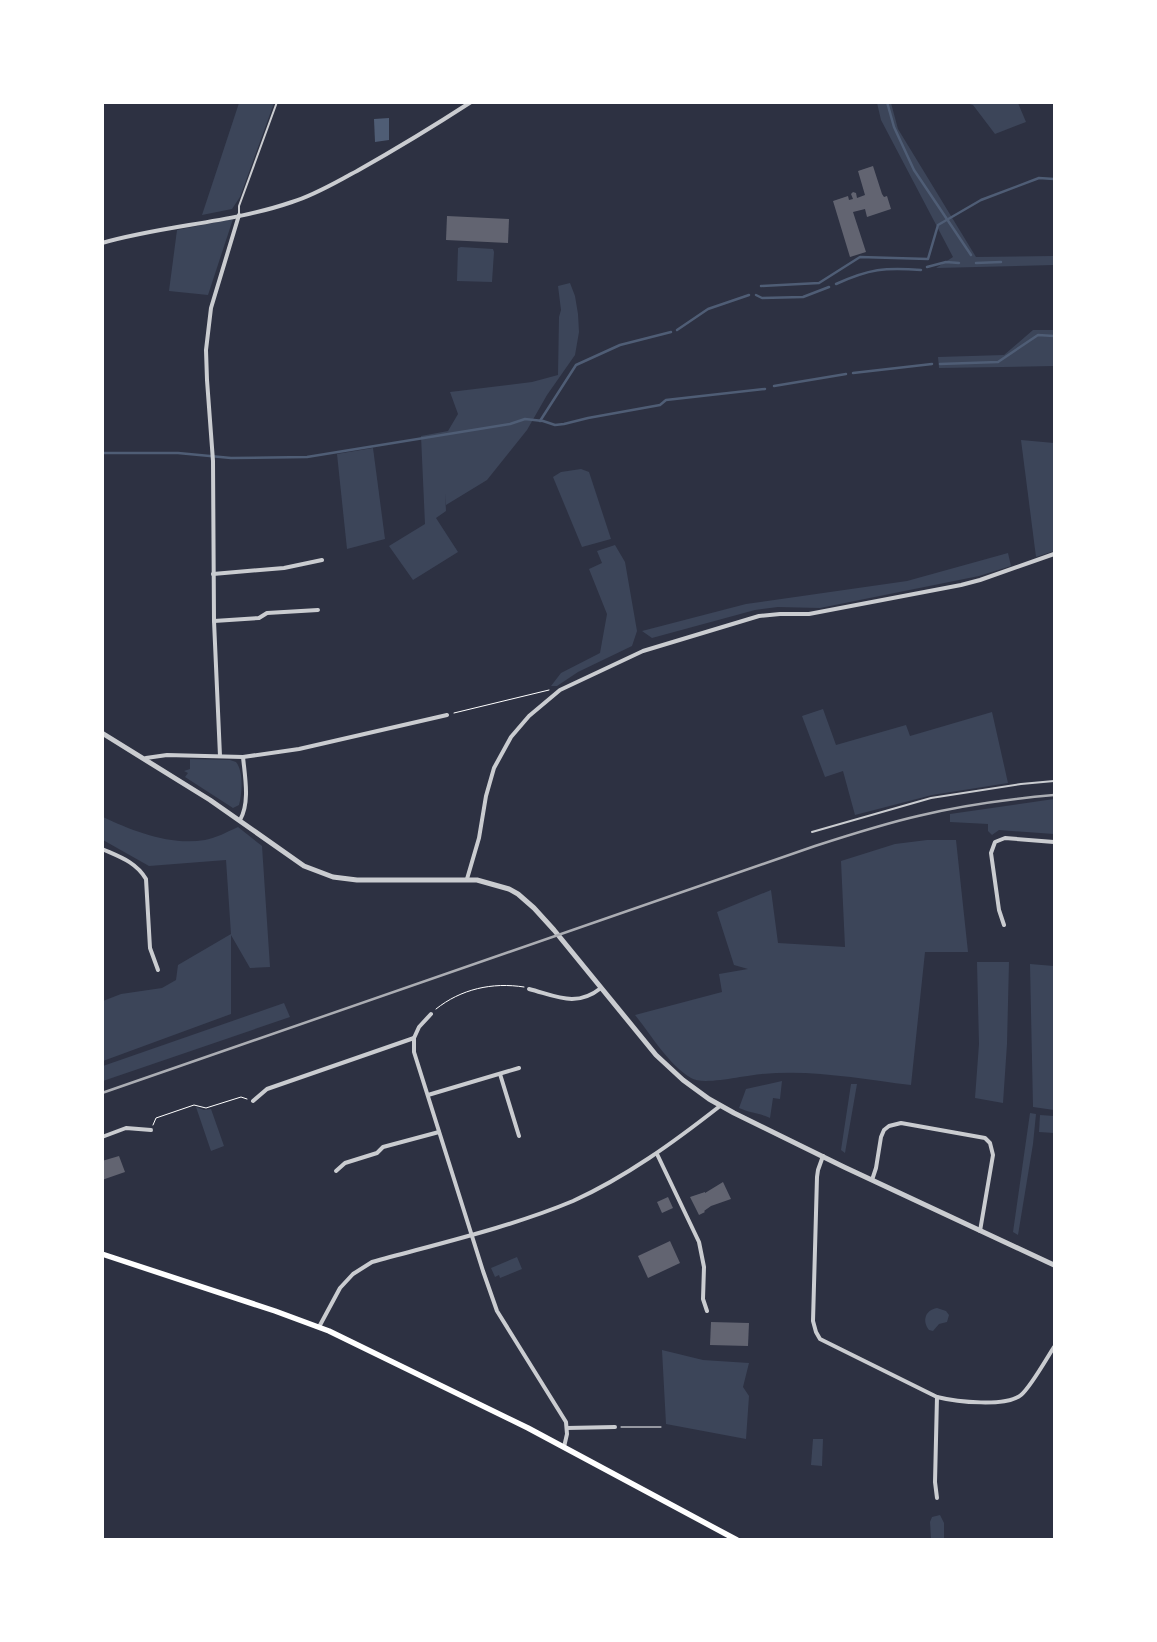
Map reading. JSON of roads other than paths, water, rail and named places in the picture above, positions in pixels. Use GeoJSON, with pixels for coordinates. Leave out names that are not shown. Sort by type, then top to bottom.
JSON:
{"type":"FeatureCollection","features":[{"type":"Feature","properties":{"kind":"main road"},"geometry":{"type":"LineString","coordinates":[[102,1254],[319,1327],[564,1447],[737,1540]]}},
{"type":"Feature","properties":{"kind":"street"},"geometry":{"type":"LineString","coordinates":[[102,243],[151,231],[239,215],[294,202],[397,149],[471,102]]}},
{"type":"Feature","properties":{"kind":"street"},"geometry":{"type":"LineString","coordinates":[[220,756],[214,621],[213,461],[207,380],[208,324],[215,293],[239,215]]}},
{"type":"Feature","properties":{"kind":"street"},"geometry":{"type":"LineString","coordinates":[[467,879],[479,838],[486,796],[494,768],[511,737],[529,716],[560,690],[643,651],[759,616],[809,614],[961,585],[1054,554]]}},
{"type":"Feature","properties":{"kind":"street"},"geometry":{"type":"LineString","coordinates":[[213,574],[284,568],[322,560]]}},
{"type":"Feature","properties":{"kind":"street"},"geometry":{"type":"LineString","coordinates":[[214,621],[259,618],[267,613],[318,610]]}},
{"type":"Feature","properties":{"kind":"street"},"geometry":{"type":"LineString","coordinates":[[146,758],[160,755],[243,757],[299,749],[447,715]]}},
{"type":"Feature","properties":{"kind":"street"},"geometry":{"type":"LineString","coordinates":[[102,732],[146,758],[240,820],[304,866],[333,877],[363,880],[467,879],[496,884],[518,894],[554,930],[665,1065],[698,1092],[720,1106],[872,1180],[1054,1265]]}},
{"type":"Feature","properties":{"kind":"street"},"geometry":{"type":"LineString","coordinates":[[240,820],[245,802],[243,757]]}},
{"type":"Feature","properties":{"kind":"street"},"geometry":{"type":"LineString","coordinates":[[1004,925],[999,910],[991,853],[995,842],[1004,838],[1054,842]]}},
{"type":"Feature","properties":{"kind":"street"},"geometry":{"type":"LineString","coordinates":[[102,849],[133,863],[146,878],[150,948],[158,970]]}},
{"type":"Feature","properties":{"kind":"street"},"geometry":{"type":"LineString","coordinates":[[529,989],[563,999],[578,999],[591,996],[601,988]]}},
{"type":"Feature","properties":{"kind":"street"},"geometry":{"type":"LineString","coordinates":[[431,1014],[419,1027],[414,1038],[414,1052],[438,1132],[497,1311],[563,1416],[567,1428],[564,1447]]}},
{"type":"Feature","properties":{"kind":"street"},"geometry":{"type":"LineString","coordinates":[[253,1101],[267,1089],[414,1038]]}},
{"type":"Feature","properties":{"kind":"street"},"geometry":{"type":"LineString","coordinates":[[428,1094],[519,1068]]}},
{"type":"Feature","properties":{"kind":"street"},"geometry":{"type":"LineString","coordinates":[[500,1074],[519,1136]]}},
{"type":"Feature","properties":{"kind":"street"},"geometry":{"type":"LineString","coordinates":[[319,1327],[340,1288],[353,1274],[372,1262],[528,1217],[573,1200],[657,1154],[720,1106]]}},
{"type":"Feature","properties":{"kind":"street"},"geometry":{"type":"LineString","coordinates":[[872,1180],[881,1137],[889,1126],[901,1124],[984,1138],[990,1143],[993,1155],[980,1231]]}},
{"type":"Feature","properties":{"kind":"street"},"geometry":{"type":"LineString","coordinates":[[102,1137],[126,1128],[151,1130]]}},
{"type":"Feature","properties":{"kind":"street"},"geometry":{"type":"LineString","coordinates":[[336,1171],[345,1163],[377,1153],[383,1148],[438,1132]]}},
{"type":"Feature","properties":{"kind":"street"},"geometry":{"type":"LineString","coordinates":[[657,1154],[700,1242],[704,1267],[703,1299],[707,1311]]}},
{"type":"Feature","properties":{"kind":"street"},"geometry":{"type":"LineString","coordinates":[[823,1156],[817,1177],[814,1321],[816,1332],[825,1342],[937,1397],[954,1401],[1005,1402],[1014,1400],[1023,1394],[1054,1346]]}},
{"type":"Feature","properties":{"kind":"street"},"geometry":{"type":"LineString","coordinates":[[937,1397],[935,1482],[937,1498]]}},
{"type":"Feature","properties":{"kind":"street"},"geometry":{"type":"LineString","coordinates":[[567,1428],[615,1427]]}},
{"type":"Feature","properties":{"kind":"lane"},"geometry":{"type":"LineString","coordinates":[[239,215],[239,206],[277,102]]}},
{"type":"Feature","properties":{"kind":"lane"},"geometry":{"type":"LineString","coordinates":[[812,832],[931,798],[1021,784],[1054,781]]}},
{"type":"Feature","properties":{"kind":"waterway"},"geometry":{"type":"LineString","coordinates":[[887,102],[894,127],[914,170],[971,255]]}},
{"type":"Feature","properties":{"kind":"waterway"},"geometry":{"type":"LineString","coordinates":[[761,286],[819,283],[860,257],[928,259],[938,225],[981,200],[1039,178],[1054,179]]}},
{"type":"Feature","properties":{"kind":"waterway"},"geometry":{"type":"LineString","coordinates":[[927,267],[946,262],[959,263]]}},
{"type":"Feature","properties":{"kind":"waterway"},"geometry":{"type":"LineString","coordinates":[[976,263],[1001,262]]}},
{"type":"Feature","properties":{"kind":"waterway"},"geometry":{"type":"LineString","coordinates":[[836,284],[877,270],[921,270]]}},
{"type":"Feature","properties":{"kind":"waterway"},"geometry":{"type":"LineString","coordinates":[[756,295],[762,298],[803,297],[829,287]]}},
{"type":"Feature","properties":{"kind":"waterway"},"geometry":{"type":"LineString","coordinates":[[677,330],[708,309],[749,295]]}},
{"type":"Feature","properties":{"kind":"waterway"},"geometry":{"type":"LineString","coordinates":[[540,421],[576,365],[620,345],[671,332]]}},
{"type":"Feature","properties":{"kind":"waterway"},"geometry":{"type":"LineString","coordinates":[[940,364],[998,362],[1038,335],[1054,336]]}},
{"type":"Feature","properties":{"kind":"waterway"},"geometry":{"type":"LineString","coordinates":[[853,373],[932,364]]}},
{"type":"Feature","properties":{"kind":"waterway"},"geometry":{"type":"LineString","coordinates":[[774,386],[846,374]]}},
{"type":"Feature","properties":{"kind":"waterway"},"geometry":{"type":"LineString","coordinates":[[102,453],[178,453],[231,458],[307,457],[510,424],[525,419],[543,421],[555,425],[564,424],[660,405],[666,400],[765,389]]}},
{"type":"Feature","properties":{"kind":"railway"},"geometry":{"type":"LineString","coordinates":[[102,1093],[853,834],[905,819],[952,809],[1054,795]]}}]}
